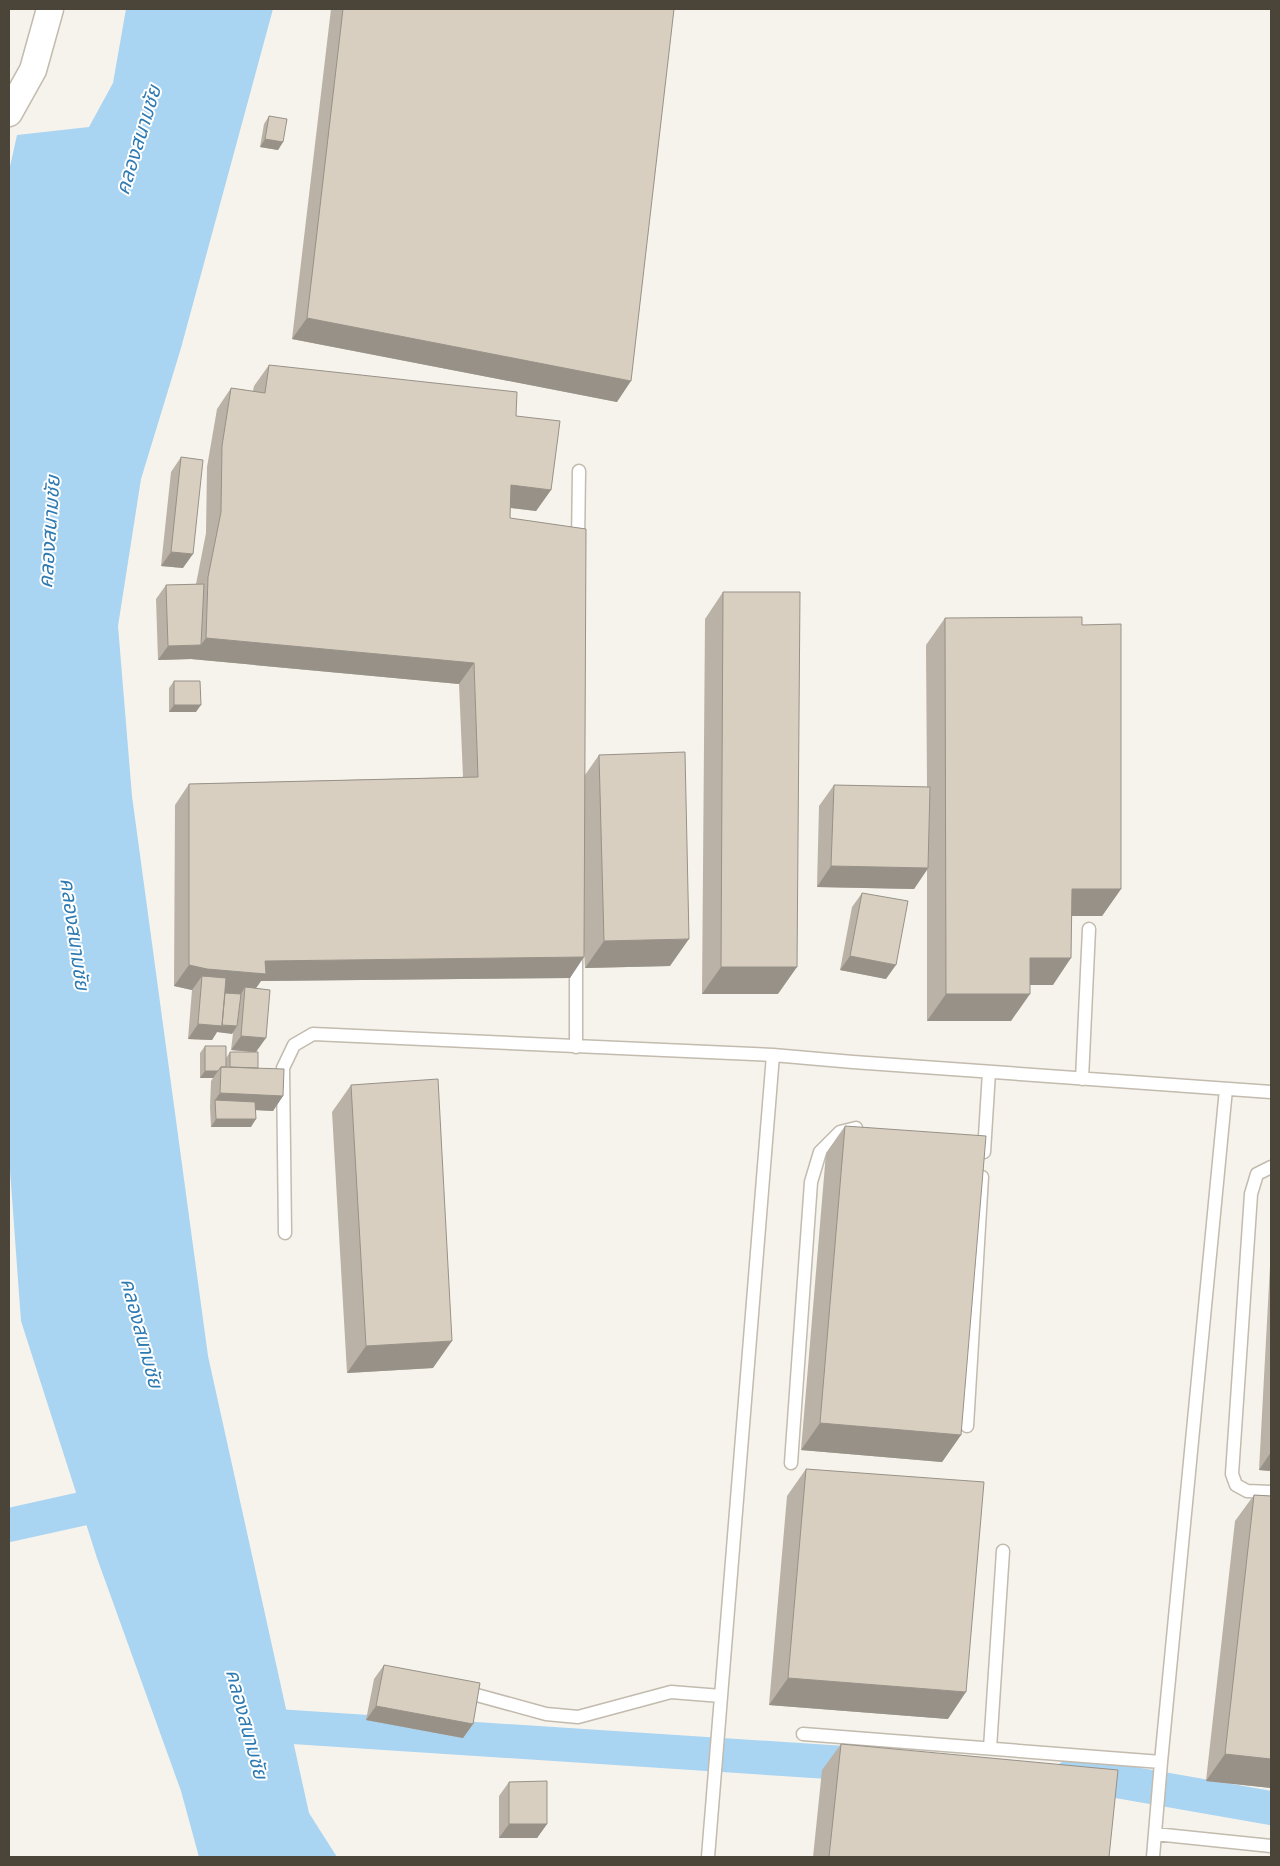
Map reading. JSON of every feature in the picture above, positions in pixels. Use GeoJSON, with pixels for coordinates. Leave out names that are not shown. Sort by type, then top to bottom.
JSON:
{"type":"FeatureCollection","features":[{"type":"Feature","properties":{"kind":"street"},"geometry":{"type":"LineString","coordinates":[[9,114],[33,70],[50,9]]}},
{"type":"Feature","properties":{"kind":"lane"},"geometry":{"type":"LineString","coordinates":[[578,560],[579,471]]}},
{"type":"Feature","properties":{"kind":"lane"},"geometry":{"type":"LineString","coordinates":[[1082,1079],[1089,929]]}},
{"type":"Feature","properties":{"kind":"lane"},"geometry":{"type":"LineString","coordinates":[[576,937],[576,1046]]}},
{"type":"Feature","properties":{"kind":"lane"},"geometry":{"type":"LineString","coordinates":[[285,1233],[283,1068],[294,1045],[313,1034],[773,1055],[1271,1092]]}},
{"type":"Feature","properties":{"kind":"lane"},"geometry":{"type":"LineString","coordinates":[[708,1857],[773,1055]]}},
{"type":"Feature","properties":{"kind":"lane"},"geometry":{"type":"LineString","coordinates":[[967,1426],[980,1137],[989,1072]]}},
{"type":"Feature","properties":{"kind":"lane"},"geometry":{"type":"LineString","coordinates":[[1153,1857],[1226,1089]]}},
{"type":"Feature","properties":{"kind":"lane"},"geometry":{"type":"LineString","coordinates":[[791,1463],[811,1182],[820,1152],[840,1132],[860,1127],[870,1128]]}},
{"type":"Feature","properties":{"kind":"lane"},"geometry":{"type":"LineString","coordinates":[[1271,1167],[1256,1174],[1251,1194],[1232,1474],[1236,1485],[1247,1490],[1271,1492]]}},
{"type":"Feature","properties":{"kind":"lane"},"geometry":{"type":"LineString","coordinates":[[990,1748],[1003,1551]]}},
{"type":"Feature","properties":{"kind":"lane"},"geometry":{"type":"LineString","coordinates":[[447,1686],[546,1714],[578,1717],[671,1692],[721,1696]]}},
{"type":"Feature","properties":{"kind":"lane"},"geometry":{"type":"LineString","coordinates":[[803,1734],[1161,1762]]}},
{"type":"Feature","properties":{"kind":"lane"},"geometry":{"type":"LineString","coordinates":[[1155,1834],[1271,1846]]}},
{"type":"Feature","properties":{"kind":"water","name":"คลองสนามชัย"},"geometry":{"type":"Polygon","coordinates":[[[126,9],[273,9],[181,348],[141,479],[118,626],[132,796],[208,1356],[309,1813],[337,1857],[199,1857],[181,1791],[97,1558],[21,1321],[9,1156],[9,171],[17,135],[89,127],[113,83],[126,9]]]}},
{"type":"Feature","properties":{"kind":"building"},"geometry":{"type":"Polygon","coordinates":[[[343,9],[674,9],[631,381],[307,318],[343,9]]]}},
{"type":"Feature","properties":{"kind":"building"},"geometry":{"type":"Polygon","coordinates":[[[269,116],[287,119],[283,142],[265,139],[269,116]]]}},
{"type":"Feature","properties":{"kind":"building"},"geometry":{"type":"Polygon","coordinates":[[[269,365],[517,392],[516,416],[560,421],[551,490],[511,485],[510,518],[586,529],[584,957],[265,961],[266,974],[207,969],[189,965],[189,784],[478,777],[474,663],[206,638],[208,577],[221,512],[222,446],[231,388],[265,393],[269,365]]]}},
{"type":"Feature","properties":{"kind":"building"},"geometry":{"type":"Polygon","coordinates":[[[181,457],[203,460],[193,554],[171,552],[181,457]]]}},
{"type":"Feature","properties":{"kind":"building"},"geometry":{"type":"Polygon","coordinates":[[[204,584],[201,645],[168,646],[166,585],[204,584]]]}},
{"type":"Feature","properties":{"kind":"building"},"geometry":{"type":"Polygon","coordinates":[[[723,592],[800,592],[797,967],[721,967],[723,592]]]}},
{"type":"Feature","properties":{"kind":"building"},"geometry":{"type":"Polygon","coordinates":[[[1082,617],[1082,625],[1121,624],[1121,889],[1072,889],[1071,958],[1030,958],[1030,994],[946,994],[945,618],[1082,617]]]}},
{"type":"Feature","properties":{"kind":"building"},"geometry":{"type":"Polygon","coordinates":[[[174,681],[200,681],[201,705],[174,705],[174,681]]]}},
{"type":"Feature","properties":{"kind":"building"},"geometry":{"type":"Polygon","coordinates":[[[685,752],[689,939],[604,941],[599,755],[685,752]]]}},
{"type":"Feature","properties":{"kind":"building"},"geometry":{"type":"Polygon","coordinates":[[[834,785],[930,787],[928,868],[831,866],[834,785]]]}},
{"type":"Feature","properties":{"kind":"building"},"geometry":{"type":"Polygon","coordinates":[[[862,893],[908,901],[896,965],[850,956],[862,893]]]}},
{"type":"Feature","properties":{"kind":"building"},"geometry":{"type":"Polygon","coordinates":[[[202,976],[226,978],[222,1026],[198,1024],[202,976]]]}},
{"type":"Feature","properties":{"kind":"building"},"geometry":{"type":"Polygon","coordinates":[[[245,987],[270,990],[266,1038],[241,1036],[245,987]]]}},
{"type":"Feature","properties":{"kind":"building"},"geometry":{"type":"Polygon","coordinates":[[[225,993],[241,994],[237,1026],[222,1025],[225,993]]]}},
{"type":"Feature","properties":{"kind":"building"},"geometry":{"type":"Polygon","coordinates":[[[205,1046],[226,1046],[226,1067],[221,1067],[218,1071],[205,1071],[205,1046]]]}},
{"type":"Feature","properties":{"kind":"building"},"geometry":{"type":"Polygon","coordinates":[[[230,1052],[258,1052],[258,1068],[230,1067],[230,1052]]]}},
{"type":"Feature","properties":{"kind":"building"},"geometry":{"type":"Polygon","coordinates":[[[221,1067],[284,1069],[283,1096],[220,1093],[221,1067]]]}},
{"type":"Feature","properties":{"kind":"building"},"geometry":{"type":"Polygon","coordinates":[[[438,1079],[452,1341],[366,1346],[351,1085],[438,1079]]]}},
{"type":"Feature","properties":{"kind":"building"},"geometry":{"type":"Polygon","coordinates":[[[215,1100],[255,1102],[256,1119],[216,1119],[215,1100]]]}},
{"type":"Feature","properties":{"kind":"building"},"geometry":{"type":"Polygon","coordinates":[[[845,1126],[986,1136],[961,1435],[820,1423],[845,1126]]]}},
{"type":"Feature","properties":{"kind":"building"},"geometry":{"type":"Polygon","coordinates":[[[806,1469],[984,1482],[966,1692],[788,1678],[806,1469]]]}},
{"type":"Feature","properties":{"kind":"building"},"geometry":{"type":"Polygon","coordinates":[[[1254,1495],[1271,1496],[1271,1759],[1225,1754],[1254,1495]]]}},
{"type":"Feature","properties":{"kind":"building"},"geometry":{"type":"Polygon","coordinates":[[[384,1665],[480,1683],[473,1724],[376,1706],[384,1665]]]}},
{"type":"Feature","properties":{"kind":"building"},"geometry":{"type":"Polygon","coordinates":[[[841,1744],[1118,1770],[1109,1857],[829,1857],[841,1744]]]}},
{"type":"Feature","properties":{"kind":"building"},"geometry":{"type":"Polygon","coordinates":[[[547,1781],[547,1824],[509,1824],[509,1782],[547,1781]]]}},
{"type":"Feature","properties":{"kind":"waterway"},"geometry":{"type":"LineString","coordinates":[[9,1525],[126,1499]]}},
{"type":"Feature","properties":{"kind":"waterway","name":"คลองสนามชัย"},"geometry":{"type":"LineString","coordinates":[[246,1724],[875,1765]]}},
{"type":"Feature","properties":{"kind":"waterway"},"geometry":{"type":"LineString","coordinates":[[1070,1777],[1111,1780],[1271,1808]]}}]}
